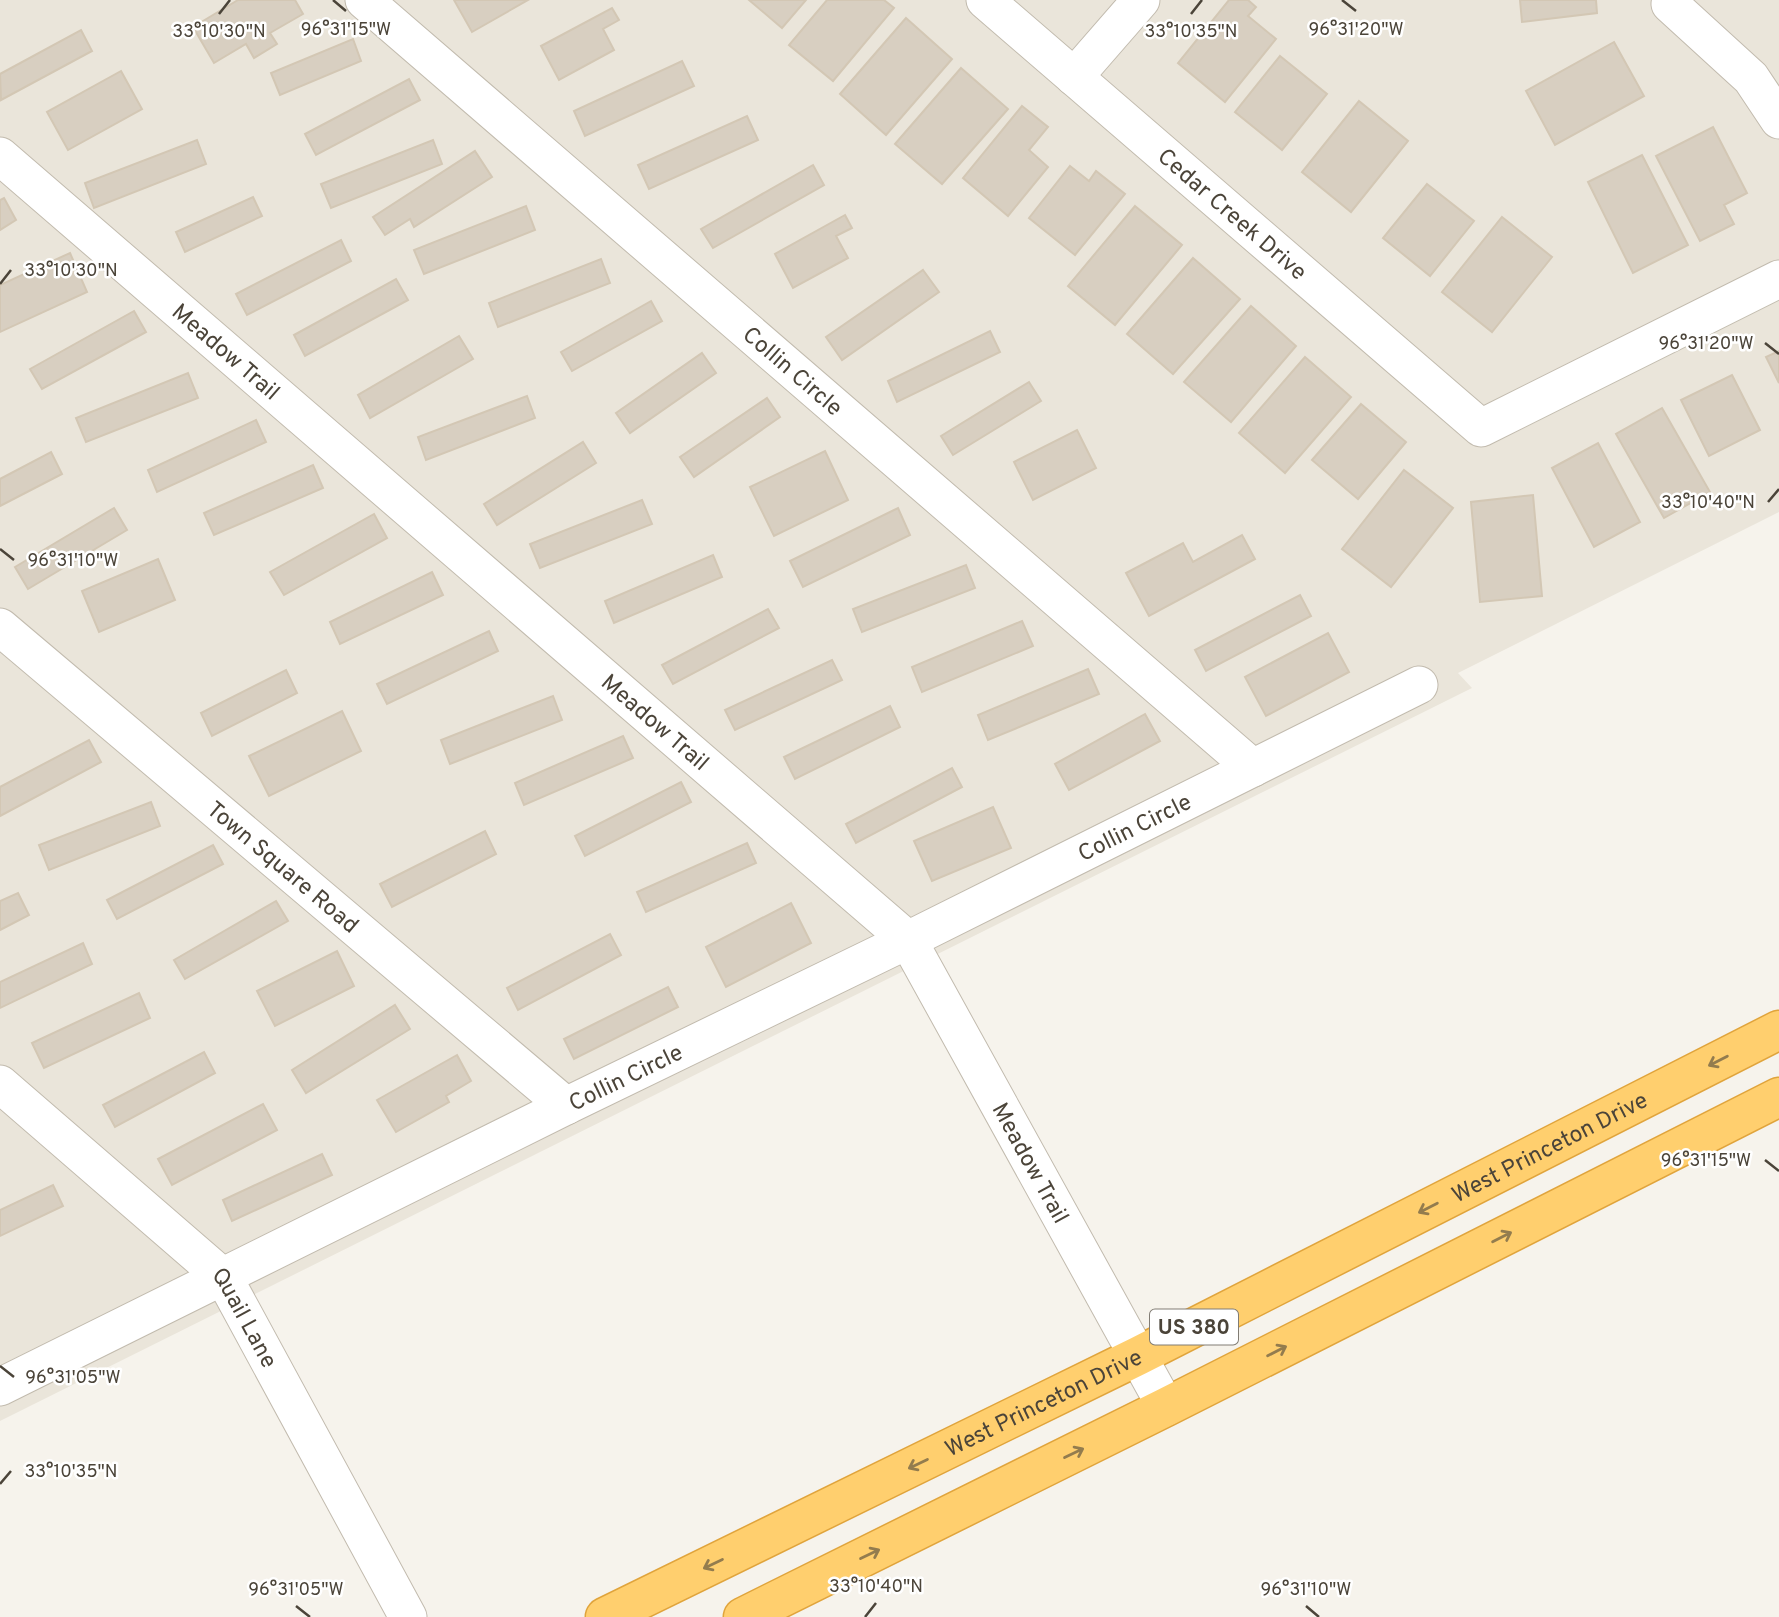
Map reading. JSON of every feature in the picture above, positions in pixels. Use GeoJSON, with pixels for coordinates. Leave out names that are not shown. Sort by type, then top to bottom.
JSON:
{"type":"FeatureCollection","features":[{"type":"Feature","properties":{"kind":"highway","name":"West Princeton Drive"},"geometry":{"type":"LineString","coordinates":[[605,1617],[1138,1356],[1779,1030]]}},
{"type":"Feature","properties":{"kind":"highway","name":"US 380"},"geometry":{"type":"LineString","coordinates":[[743,1617],[1779,1097]]}},
{"type":"Feature","properties":{"kind":"street","name":"Collin Circle"},"geometry":{"type":"LineString","coordinates":[[364,0],[1253,768]]}},
{"type":"Feature","properties":{"kind":"street","name":"Cedar Creek Drive"},"geometry":{"type":"LineString","coordinates":[[985,0],[1481,428],[1779,279]]}},
{"type":"Feature","properties":{"kind":"street"},"geometry":{"type":"LineString","coordinates":[[1074,77],[1141,0]]}},
{"type":"Feature","properties":{"kind":"street"},"geometry":{"type":"LineString","coordinates":[[1671,2],[1751,78],[1779,120]]}},
{"type":"Feature","properties":{"kind":"street","name":"Meadow Trail"},"geometry":{"type":"LineString","coordinates":[[0,156],[908,940],[1166,1407]]}},
{"type":"Feature","properties":{"kind":"street","name":"Town Square Road"},"geometry":{"type":"LineString","coordinates":[[0,627],[566,1106]]}},
{"type":"Feature","properties":{"kind":"street","name":"Collin Circle"},"geometry":{"type":"LineString","coordinates":[[0,1387],[1419,685]]}},
{"type":"Feature","properties":{"kind":"street","name":"Quail Lane"},"geometry":{"type":"LineString","coordinates":[[0,1084],[224,1278],[408,1617]]}},
{"type":"Feature","properties":{"kind":"shaded area"},"geometry":{"type":"Polygon","coordinates":[[[0,0],[1779,0],[1779,512],[1458,673],[1472,688],[0,1421],[0,0]]]}},
{"type":"Feature","properties":{"kind":"building"},"geometry":{"type":"Polygon","coordinates":[[[238,0],[295,0],[303,14],[270,33],[277,44],[254,58],[246,44],[214,63],[193,27],[238,0]]]}},
{"type":"Feature","properties":{"kind":"building"},"geometry":{"type":"Polygon","coordinates":[[[454,0],[528,0],[472,32],[454,0]]]}},
{"type":"Feature","properties":{"kind":"building"},"geometry":{"type":"Polygon","coordinates":[[[749,0],[806,0],[782,28],[749,0]]]}},
{"type":"Feature","properties":{"kind":"building"},"geometry":{"type":"Polygon","coordinates":[[[827,0],[884,0],[894,8],[833,81],[789,45],[827,0]]]}},
{"type":"Feature","properties":{"kind":"building"},"geometry":{"type":"Polygon","coordinates":[[[1229,0],[1248,0],[1256,7],[1248,16],[1276,39],[1225,102],[1178,63],[1229,0]]]}},
{"type":"Feature","properties":{"kind":"building"},"geometry":{"type":"Polygon","coordinates":[[[1520,0],[1596,0],[1597,13],[1522,22],[1520,0]]]}},
{"type":"Feature","properties":{"kind":"building"},"geometry":{"type":"Polygon","coordinates":[[[612,8],[619,20],[603,29],[614,50],[559,80],[541,46],[612,8]]]}},
{"type":"Feature","properties":{"kind":"building"},"geometry":{"type":"Polygon","coordinates":[[[906,18],[952,59],[886,135],[840,94],[906,18]]]}},
{"type":"Feature","properties":{"kind":"building"},"geometry":{"type":"Polygon","coordinates":[[[81,30],[92,51],[1,100],[0,74],[81,30]]]}},
{"type":"Feature","properties":{"kind":"building"},"geometry":{"type":"Polygon","coordinates":[[[353,39],[361,61],[280,95],[271,73],[353,39]]]}},
{"type":"Feature","properties":{"kind":"building"},"geometry":{"type":"Polygon","coordinates":[[[1614,42],[1644,96],[1555,145],[1526,91],[1614,42]]]}},
{"type":"Feature","properties":{"kind":"building"},"geometry":{"type":"Polygon","coordinates":[[[1280,56],[1327,94],[1282,150],[1235,112],[1280,56]]]}},
{"type":"Feature","properties":{"kind":"building"},"geometry":{"type":"Polygon","coordinates":[[[682,61],[694,86],[585,136],[574,111],[682,61]]]}},
{"type":"Feature","properties":{"kind":"building"},"geometry":{"type":"Polygon","coordinates":[[[961,68],[1008,109],[942,184],[895,144],[961,68]]]}},
{"type":"Feature","properties":{"kind":"building"},"geometry":{"type":"Polygon","coordinates":[[[121,71],[142,109],[68,150],[47,112],[121,71]]]}},
{"type":"Feature","properties":{"kind":"building"},"geometry":{"type":"Polygon","coordinates":[[[409,79],[420,100],[316,155],[305,134],[409,79]]]}},
{"type":"Feature","properties":{"kind":"building"},"geometry":{"type":"Polygon","coordinates":[[[1359,101],[1408,141],[1351,212],[1302,172],[1359,101]]]}},
{"type":"Feature","properties":{"kind":"building"},"geometry":{"type":"Polygon","coordinates":[[[1022,106],[1048,127],[1029,150],[1048,167],[1008,216],[963,178],[1022,106]]]}},
{"type":"Feature","properties":{"kind":"building"},"geometry":{"type":"Polygon","coordinates":[[[747,116],[758,140],[649,189],[638,165],[747,116]]]}},
{"type":"Feature","properties":{"kind":"building"},"geometry":{"type":"Polygon","coordinates":[[[1713,127],[1747,193],[1724,205],[1734,224],[1700,241],[1656,156],[1713,127]]]}},
{"type":"Feature","properties":{"kind":"building"},"geometry":{"type":"Polygon","coordinates":[[[197,140],[206,164],[94,208],[85,183],[197,140]]]}},
{"type":"Feature","properties":{"kind":"building"},"geometry":{"type":"Polygon","coordinates":[[[433,140],[442,164],[331,208],[321,184],[433,140]]]}},
{"type":"Feature","properties":{"kind":"building"},"geometry":{"type":"Polygon","coordinates":[[[475,151],[492,177],[414,227],[410,219],[385,235],[373,217],[475,151]]]}},
{"type":"Feature","properties":{"kind":"building"},"geometry":{"type":"Polygon","coordinates":[[[1642,155],[1688,245],[1633,273],[1588,182],[1642,155]]]}},
{"type":"Feature","properties":{"kind":"building"},"geometry":{"type":"Polygon","coordinates":[[[813,165],[824,185],[713,248],[701,229],[813,165]]]}},
{"type":"Feature","properties":{"kind":"building"},"geometry":{"type":"Polygon","coordinates":[[[1070,166],[1089,181],[1096,171],[1125,194],[1075,255],[1029,218],[1070,166]]]}},
{"type":"Feature","properties":{"kind":"building"},"geometry":{"type":"Polygon","coordinates":[[[1427,184],[1474,221],[1430,276],[1383,238],[1427,184]]]}},
{"type":"Feature","properties":{"kind":"building"},"geometry":{"type":"Polygon","coordinates":[[[253,197],[262,216],[185,252],[176,232],[253,197]]]}},
{"type":"Feature","properties":{"kind":"building"},"geometry":{"type":"Polygon","coordinates":[[[4,198],[16,220],[0,230],[0,200],[4,198]]]}},
{"type":"Feature","properties":{"kind":"building"},"geometry":{"type":"Polygon","coordinates":[[[526,206],[535,230],[424,274],[414,250],[526,206]]]}},
{"type":"Feature","properties":{"kind":"building"},"geometry":{"type":"Polygon","coordinates":[[[1135,206],[1182,245],[1115,325],[1068,286],[1135,206]]]}},
{"type":"Feature","properties":{"kind":"building"},"geometry":{"type":"Polygon","coordinates":[[[845,215],[852,228],[836,236],[848,258],[793,288],[775,254],[845,215]]]}},
{"type":"Feature","properties":{"kind":"building"},"geometry":{"type":"Polygon","coordinates":[[[1502,217],[1552,257],[1492,332],[1442,292],[1502,217]]]}},
{"type":"Feature","properties":{"kind":"building"},"geometry":{"type":"Polygon","coordinates":[[[341,240],[351,261],[247,315],[236,294],[341,240]]]}},
{"type":"Feature","properties":{"kind":"building"},"geometry":{"type":"Polygon","coordinates":[[[70,253],[87,292],[0,332],[0,285],[70,253]]]}},
{"type":"Feature","properties":{"kind":"building"},"geometry":{"type":"Polygon","coordinates":[[[1193,258],[1240,299],[1173,374],[1127,334],[1193,258]]]}},
{"type":"Feature","properties":{"kind":"building"},"geometry":{"type":"Polygon","coordinates":[[[601,259],[610,283],[498,327],[489,303],[601,259]]]}},
{"type":"Feature","properties":{"kind":"building"},"geometry":{"type":"Polygon","coordinates":[[[923,270],[939,292],[842,360],[826,337],[923,270]]]}},
{"type":"Feature","properties":{"kind":"building"},"geometry":{"type":"Polygon","coordinates":[[[396,279],[408,300],[305,356],[294,335],[396,279]]]}},
{"type":"Feature","properties":{"kind":"building"},"geometry":{"type":"Polygon","coordinates":[[[651,301],[662,321],[572,371],[561,352],[651,301]]]}},
{"type":"Feature","properties":{"kind":"building"},"geometry":{"type":"Polygon","coordinates":[[[1251,306],[1296,346],[1231,422],[1184,382],[1251,306]]]}},
{"type":"Feature","properties":{"kind":"building"},"geometry":{"type":"Polygon","coordinates":[[[134,311],[146,332],[42,389],[30,369],[134,311]]]}},
{"type":"Feature","properties":{"kind":"building"},"geometry":{"type":"Polygon","coordinates":[[[990,331],[1000,352],[897,402],[888,381],[990,331]]]}},
{"type":"Feature","properties":{"kind":"building"},"geometry":{"type":"Polygon","coordinates":[[[459,336],[473,359],[370,418],[358,395],[459,336]]]}},
{"type":"Feature","properties":{"kind":"building"},"geometry":{"type":"Polygon","coordinates":[[[1779,351],[1779,383],[1766,357],[1779,351]]]}},
{"type":"Feature","properties":{"kind":"building"},"geometry":{"type":"Polygon","coordinates":[[[702,353],[716,373],[630,433],[616,413],[702,353]]]}},
{"type":"Feature","properties":{"kind":"building"},"geometry":{"type":"Polygon","coordinates":[[[1305,357],[1351,397],[1285,473],[1239,433],[1305,357]]]}},
{"type":"Feature","properties":{"kind":"building"},"geometry":{"type":"Polygon","coordinates":[[[188,373],[198,398],[86,442],[76,418],[188,373]]]}},
{"type":"Feature","properties":{"kind":"building"},"geometry":{"type":"Polygon","coordinates":[[[1732,375],[1760,430],[1709,456],[1681,400],[1732,375]]]}},
{"type":"Feature","properties":{"kind":"building"},"geometry":{"type":"Polygon","coordinates":[[[1029,382],[1041,401],[953,455],[941,436],[1029,382]]]}},
{"type":"Feature","properties":{"kind":"building"},"geometry":{"type":"Polygon","coordinates":[[[527,396],[535,418],[426,460],[418,437],[527,396]]]}},
{"type":"Feature","properties":{"kind":"building"},"geometry":{"type":"Polygon","coordinates":[[[767,398],[780,417],[694,477],[680,457],[767,398]]]}},
{"type":"Feature","properties":{"kind":"building"},"geometry":{"type":"Polygon","coordinates":[[[1361,404],[1406,442],[1358,499],[1312,460],[1361,404]]]}},
{"type":"Feature","properties":{"kind":"building"},"geometry":{"type":"Polygon","coordinates":[[[1662,408],[1710,492],[1664,518],[1616,434],[1662,408]]]}},
{"type":"Feature","properties":{"kind":"building"},"geometry":{"type":"Polygon","coordinates":[[[256,420],[266,442],[157,492],[148,470],[256,420]]]}},
{"type":"Feature","properties":{"kind":"building"},"geometry":{"type":"Polygon","coordinates":[[[1077,430],[1096,468],[1033,500],[1014,462],[1077,430]]]}},
{"type":"Feature","properties":{"kind":"building"},"geometry":{"type":"Polygon","coordinates":[[[583,442],[596,463],[497,525],[484,504],[583,442]]]}},
{"type":"Feature","properties":{"kind":"building"},"geometry":{"type":"Polygon","coordinates":[[[1598,443],[1640,522],[1594,547],[1552,468],[1598,443]]]}},
{"type":"Feature","properties":{"kind":"building"},"geometry":{"type":"Polygon","coordinates":[[[825,451],[848,500],[774,536],[750,487],[825,451]]]}},
{"type":"Feature","properties":{"kind":"building"},"geometry":{"type":"Polygon","coordinates":[[[51,452],[62,474],[0,506],[0,479],[51,452]]]}},
{"type":"Feature","properties":{"kind":"building"},"geometry":{"type":"Polygon","coordinates":[[[313,465],[323,488],[214,535],[204,513],[313,465]]]}},
{"type":"Feature","properties":{"kind":"building"},"geometry":{"type":"Polygon","coordinates":[[[1404,470],[1453,508],[1391,587],[1342,549],[1404,470]]]}},
{"type":"Feature","properties":{"kind":"building"},"geometry":{"type":"Polygon","coordinates":[[[1533,495],[1542,596],[1480,602],[1471,502],[1533,495]]]}},
{"type":"Feature","properties":{"kind":"building"},"geometry":{"type":"Polygon","coordinates":[[[642,500],[652,524],[540,568],[530,544],[642,500]]]}},
{"type":"Feature","properties":{"kind":"building"},"geometry":{"type":"Polygon","coordinates":[[[114,508],[127,530],[28,589],[15,567],[114,508]]]}},
{"type":"Feature","properties":{"kind":"building"},"geometry":{"type":"Polygon","coordinates":[[[898,508],[910,535],[803,587],[790,561],[898,508]]]}},
{"type":"Feature","properties":{"kind":"building"},"geometry":{"type":"Polygon","coordinates":[[[374,514],[387,538],[284,595],[270,572],[374,514]]]}},
{"type":"Feature","properties":{"kind":"building"},"geometry":{"type":"Polygon","coordinates":[[[1242,535],[1255,559],[1149,616],[1126,573],[1183,543],[1193,562],[1242,535]]]}},
{"type":"Feature","properties":{"kind":"building"},"geometry":{"type":"Polygon","coordinates":[[[713,555],[722,577],[614,623],[605,601],[713,555]]]}},
{"type":"Feature","properties":{"kind":"building"},"geometry":{"type":"Polygon","coordinates":[[[158,559],[175,600],[99,632],[82,591],[158,559]]]}},
{"type":"Feature","properties":{"kind":"building"},"geometry":{"type":"Polygon","coordinates":[[[966,565],[975,588],[862,632],[853,609],[966,565]]]}},
{"type":"Feature","properties":{"kind":"building"},"geometry":{"type":"Polygon","coordinates":[[[432,572],[443,595],[340,644],[330,622],[432,572]]]}},
{"type":"Feature","properties":{"kind":"building"},"geometry":{"type":"Polygon","coordinates":[[[1300,595],[1311,616],[1206,671],[1195,650],[1300,595]]]}},
{"type":"Feature","properties":{"kind":"building"},"geometry":{"type":"Polygon","coordinates":[[[768,609],[779,628],[673,684],[662,665],[768,609]]]}},
{"type":"Feature","properties":{"kind":"building"},"geometry":{"type":"Polygon","coordinates":[[[1022,621],[1033,646],[922,692],[912,667],[1022,621]]]}},
{"type":"Feature","properties":{"kind":"building"},"geometry":{"type":"Polygon","coordinates":[[[489,631],[498,651],[387,704],[377,684],[489,631]]]}},
{"type":"Feature","properties":{"kind":"building"},"geometry":{"type":"Polygon","coordinates":[[[1328,633],[1349,672],[1266,716],[1245,677],[1328,633]]]}},
{"type":"Feature","properties":{"kind":"building"},"geometry":{"type":"Polygon","coordinates":[[[832,660],[842,680],[735,730],[725,710],[832,660]]]}},
{"type":"Feature","properties":{"kind":"building"},"geometry":{"type":"Polygon","coordinates":[[[1088,669],[1099,694],[988,740],[978,715],[1088,669]]]}},
{"type":"Feature","properties":{"kind":"building"},"geometry":{"type":"Polygon","coordinates":[[[286,670],[297,693],[212,736],[201,713],[286,670]]]}},
{"type":"Feature","properties":{"kind":"building"},"geometry":{"type":"Polygon","coordinates":[[[553,696],[562,720],[450,764],[441,740],[553,696]]]}},
{"type":"Feature","properties":{"kind":"building"},"geometry":{"type":"Polygon","coordinates":[[[890,706],[900,727],[795,779],[784,757],[890,706]]]}},
{"type":"Feature","properties":{"kind":"building"},"geometry":{"type":"Polygon","coordinates":[[[342,711],[361,751],[269,796],[249,756],[342,711]]]}},
{"type":"Feature","properties":{"kind":"building"},"geometry":{"type":"Polygon","coordinates":[[[1145,714],[1160,741],[1069,790],[1055,764],[1145,714]]]}},
{"type":"Feature","properties":{"kind":"building"},"geometry":{"type":"Polygon","coordinates":[[[623,736],[633,758],[524,805],[515,783],[623,736]]]}},
{"type":"Feature","properties":{"kind":"building"},"geometry":{"type":"Polygon","coordinates":[[[89,740],[101,762],[0,816],[0,787],[89,740]]]}},
{"type":"Feature","properties":{"kind":"building"},"geometry":{"type":"Polygon","coordinates":[[[952,768],[962,787],[856,843],[846,824],[952,768]]]}},
{"type":"Feature","properties":{"kind":"building"},"geometry":{"type":"Polygon","coordinates":[[[681,782],[691,802],[585,856],[575,836],[681,782]]]}},
{"type":"Feature","properties":{"kind":"building"},"geometry":{"type":"Polygon","coordinates":[[[151,802],[160,826],[49,870],[39,845],[151,802]]]}},
{"type":"Feature","properties":{"kind":"building"},"geometry":{"type":"Polygon","coordinates":[[[993,807],[1011,848],[932,881],[914,841],[993,807]]]}},
{"type":"Feature","properties":{"kind":"building"},"geometry":{"type":"Polygon","coordinates":[[[485,831],[496,854],[392,907],[380,884],[485,831]]]}},
{"type":"Feature","properties":{"kind":"building"},"geometry":{"type":"Polygon","coordinates":[[[747,843],[756,863],[646,912],[637,892],[747,843]]]}},
{"type":"Feature","properties":{"kind":"building"},"geometry":{"type":"Polygon","coordinates":[[[213,845],[223,864],[117,919],[107,900],[213,845]]]}},
{"type":"Feature","properties":{"kind":"building"},"geometry":{"type":"Polygon","coordinates":[[[18,893],[29,915],[0,930],[0,901],[18,893]]]}},
{"type":"Feature","properties":{"kind":"building"},"geometry":{"type":"Polygon","coordinates":[[[276,901],[288,921],[185,979],[174,960],[276,901]]]}},
{"type":"Feature","properties":{"kind":"building"},"geometry":{"type":"Polygon","coordinates":[[[791,903],[811,943],[726,987],[706,947],[791,903]]]}},
{"type":"Feature","properties":{"kind":"building"},"geometry":{"type":"Polygon","coordinates":[[[610,934],[621,955],[518,1010],[507,988],[610,934]]]}},
{"type":"Feature","properties":{"kind":"building"},"geometry":{"type":"Polygon","coordinates":[[[83,943],[92,964],[0,1008],[0,982],[83,943]]]}},
{"type":"Feature","properties":{"kind":"building"},"geometry":{"type":"Polygon","coordinates":[[[337,951],[354,986],[275,1026],[257,991],[337,951]]]}},
{"type":"Feature","properties":{"kind":"building"},"geometry":{"type":"Polygon","coordinates":[[[668,987],[678,1007],[574,1059],[564,1039],[668,987]]]}},
{"type":"Feature","properties":{"kind":"building"},"geometry":{"type":"Polygon","coordinates":[[[139,993],[150,1018],[44,1068],[32,1043],[139,993]]]}},
{"type":"Feature","properties":{"kind":"building"},"geometry":{"type":"Polygon","coordinates":[[[395,1005],[410,1029],[306,1093],[292,1070],[395,1005]]]}},
{"type":"Feature","properties":{"kind":"building"},"geometry":{"type":"Polygon","coordinates":[[[204,1052],[215,1073],[115,1127],[103,1105],[204,1052]]]}},
{"type":"Feature","properties":{"kind":"building"},"geometry":{"type":"Polygon","coordinates":[[[457,1055],[471,1081],[446,1096],[449,1102],[396,1132],[377,1100],[457,1055]]]}},
{"type":"Feature","properties":{"kind":"building"},"geometry":{"type":"Polygon","coordinates":[[[263,1104],[277,1130],[172,1185],[158,1159],[263,1104]]]}},
{"type":"Feature","properties":{"kind":"building"},"geometry":{"type":"Polygon","coordinates":[[[322,1154],[332,1175],[232,1221],[223,1200],[322,1154]]]}},
{"type":"Feature","properties":{"kind":"building"},"geometry":{"type":"Polygon","coordinates":[[[53,1185],[63,1206],[0,1236],[0,1210],[53,1185]]]}}]}
